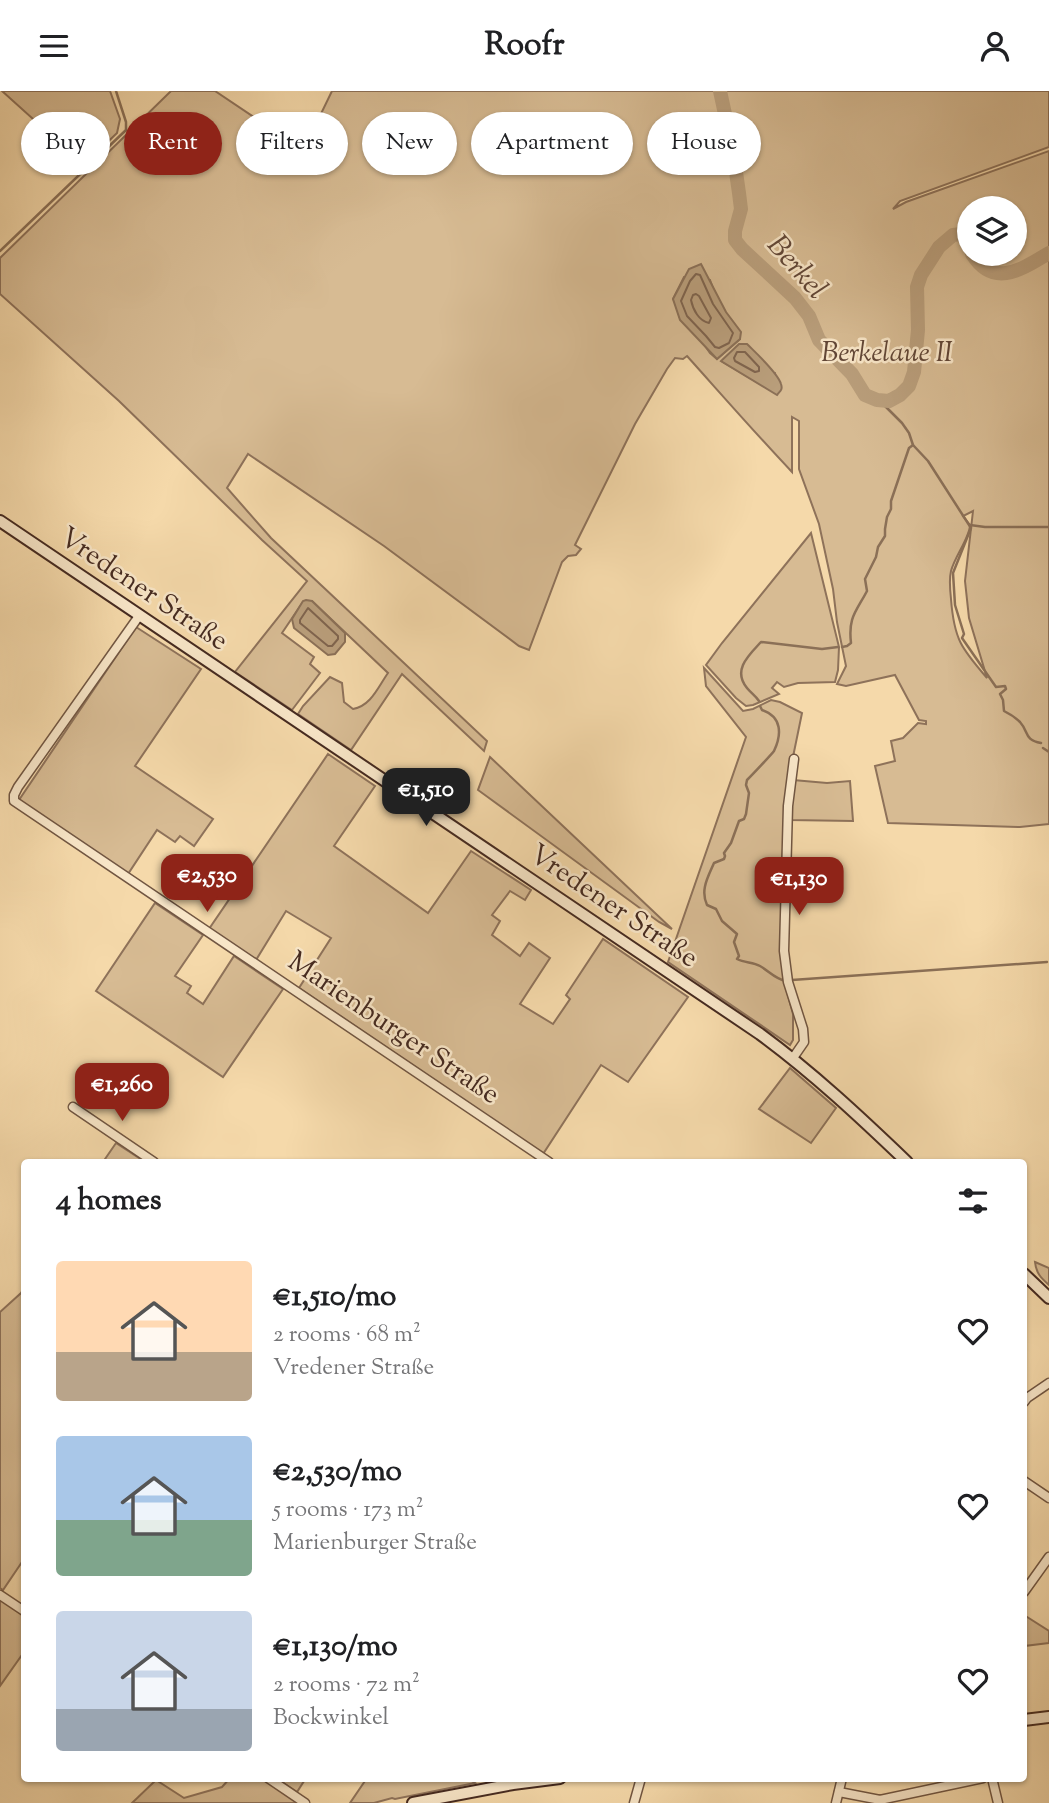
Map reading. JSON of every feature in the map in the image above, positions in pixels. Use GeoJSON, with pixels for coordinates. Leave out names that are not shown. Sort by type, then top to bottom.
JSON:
{"type":"FeatureCollection","features":[{"type":"Feature","properties":{"kind":"street","name":"Vredener Straße"},"geometry":{"type":"LineString","coordinates":[[0,521],[749,1026],[831,1090],[904,1159]]}},
{"type":"Feature","properties":{"kind":"street","name":"Marienburger Straße"},"geometry":{"type":"LineString","coordinates":[[139,615],[18,787],[14,801],[545,1159]]}},
{"type":"Feature","properties":{"kind":"street"},"geometry":{"type":"LineString","coordinates":[[793,1058],[804,1042],[803,1029],[788,982],[784,951],[788,806],[794,759]]}},
{"type":"Feature","properties":{"kind":"street"},"geometry":{"type":"LineString","coordinates":[[73,1107],[150,1159]]}},
{"type":"Feature","properties":{"kind":"street"},"geometry":{"type":"LineString","coordinates":[[1027,1276],[1049,1298]]}},
{"type":"Feature","properties":{"kind":"street"},"geometry":{"type":"LineString","coordinates":[[1027,1398],[1049,1384]]}},
{"type":"Feature","properties":{"kind":"street"},"geometry":{"type":"LineString","coordinates":[[1027,1485],[1049,1498]]}},
{"type":"Feature","properties":{"kind":"street"},"geometry":{"type":"LineString","coordinates":[[1027,1588],[1049,1557]]}},
{"type":"Feature","properties":{"kind":"street"},"geometry":{"type":"LineString","coordinates":[[0,1595],[21,1609]]}},
{"type":"Feature","properties":{"kind":"street"},"geometry":{"type":"LineString","coordinates":[[1027,1720],[1049,1717]]}},
{"type":"Feature","properties":{"kind":"street"},"geometry":{"type":"LineString","coordinates":[[274,1782],[305,1803]]}},
{"type":"Feature","properties":{"kind":"street"},"geometry":{"type":"LineString","coordinates":[[413,1803],[529,1782]]}},
{"type":"Feature","properties":{"kind":"street"},"geometry":{"type":"LineString","coordinates":[[634,1803],[640,1782]]}},
{"type":"Feature","properties":{"kind":"street"},"geometry":{"type":"LineString","coordinates":[[836,1803],[841,1782]]}},
{"type":"Feature","properties":{"kind":"street"},"geometry":{"type":"LineString","coordinates":[[839,1792],[880,1800],[964,1782]]}},
{"type":"Feature","properties":{"kind":"street"},"geometry":{"type":"LineString","coordinates":[[993,1782],[998,1803]]}},
{"type":"Feature","properties":{"kind":"green space"},"geometry":{"type":"Polygon","coordinates":[[[2,91],[110,91],[120,119],[117,133],[110,140],[110,112],[25,112],[2,91]]]}},
{"type":"Feature","properties":{"kind":"green space","name":"Berkelaue II"},"geometry":{"type":"Polygon","coordinates":[[[171,91],[215,91],[246,112],[236,112],[236,175],[348,175],[348,112],[322,112],[332,91],[1049,91],[1049,147],[900,201],[893,209],[1049,151],[1049,824],[1020,827],[888,823],[875,766],[895,761],[891,741],[903,738],[918,723],[926,724],[926,721],[919,720],[895,675],[846,686],[837,684],[846,666],[819,524],[799,469],[799,421],[792,417],[792,472],[687,356],[683,359],[675,358],[635,424],[575,545],[581,549],[576,555],[568,556],[562,562],[529,650],[519,646],[384,546],[248,454],[227,488],[271,538],[487,741],[484,751],[402,674],[351,750],[298,714],[330,677],[342,683],[344,702],[353,709],[369,700],[388,673],[312,601],[303,602],[282,633],[314,657],[310,664],[320,673],[292,710],[235,672],[307,581],[119,401],[0,294],[0,258],[85,175],[110,175],[110,151],[124,137],[124,175],[222,175],[222,112],[149,112],[171,91]],[[684,277],[673,299],[717,359],[740,339],[737,328],[721,305],[710,280],[684,277]],[[721,361],[777,394],[775,373],[721,361]],[[973,511],[963,516],[970,525],[968,535],[951,571],[952,613],[960,642],[987,678],[969,618],[965,581],[973,511]]]}},
{"type":"Feature","properties":{"kind":"green space"},"geometry":{"type":"Polygon","coordinates":[[[811,533],[839,647],[835,682],[798,683],[784,687],[777,682],[772,688],[779,694],[746,706],[706,665],[811,533]]]}},
{"type":"Feature","properties":{"kind":"green space"},"geometry":{"type":"Polygon","coordinates":[[[136,627],[201,669],[135,766],[213,819],[194,846],[180,836],[175,842],[157,830],[128,874],[19,800],[136,627]]]}},
{"type":"Feature","properties":{"kind":"green space"},"geometry":{"type":"Polygon","coordinates":[[[704,668],[743,711],[771,700],[802,713],[786,791],[781,928],[786,988],[793,1014],[793,1040],[790,1045],[668,962],[746,737],[706,686],[704,668]]]}},
{"type":"Feature","properties":{"kind":"green space"},"geometry":{"type":"Polygon","coordinates":[[[328,754],[375,786],[334,846],[428,913],[471,851],[531,890],[525,900],[510,891],[492,915],[500,921],[492,935],[520,956],[529,943],[550,958],[520,1004],[553,1024],[570,999],[566,995],[603,939],[688,997],[628,1082],[601,1065],[543,1154],[299,988],[331,938],[286,911],[256,960],[209,929],[328,754]]]}},
{"type":"Feature","properties":{"kind":"green space"},"geometry":{"type":"Polygon","coordinates":[[[490,757],[672,929],[478,790],[490,757]]]}},
{"type":"Feature","properties":{"kind":"green space"},"geometry":{"type":"Polygon","coordinates":[[[793,780],[827,783],[850,781],[853,821],[790,820],[793,780]]]}},
{"type":"Feature","properties":{"kind":"green space"},"geometry":{"type":"Polygon","coordinates":[[[155,903],[203,935],[175,976],[191,986],[187,993],[203,1004],[234,956],[283,989],[223,1077],[96,991],[155,903]]]}},
{"type":"Feature","properties":{"kind":"green space"},"geometry":{"type":"Polygon","coordinates":[[[790,1068],[836,1108],[811,1143],[759,1109],[790,1068]]]}},
{"type":"Feature","properties":{"kind":"green space"},"geometry":{"type":"Polygon","coordinates":[[[116,1143],[140,1159],[105,1159],[116,1143]]]}},
{"type":"Feature","properties":{"kind":"green space"},"geometry":{"type":"Polygon","coordinates":[[[1035,1262],[1049,1268],[1049,1285],[1039,1275],[1035,1262]]]}},
{"type":"Feature","properties":{"kind":"green space"},"geometry":{"type":"Polygon","coordinates":[[[21,1293],[21,1563],[3,1590],[0,1588],[0,1312],[21,1293]]]}},
{"type":"Feature","properties":{"kind":"green space"},"geometry":{"type":"Polygon","coordinates":[[[0,1598],[21,1612],[21,1656],[0,1686],[0,1598]]]}},
{"type":"Feature","properties":{"kind":"green space"},"geometry":{"type":"Polygon","coordinates":[[[1027,1617],[1049,1631],[1049,1643],[1027,1646],[1027,1617]]]}},
{"type":"Feature","properties":{"kind":"green space"},"geometry":{"type":"Polygon","coordinates":[[[154,1782],[159,1782],[184,1798],[222,1787],[226,1782],[269,1782],[298,1803],[132,1803],[154,1782]]]}},
{"type":"Feature","properties":{"kind":"green space"},"geometry":{"type":"Polygon","coordinates":[[[282,1782],[303,1782],[297,1792],[282,1782]]]}},
{"type":"Feature","properties":{"kind":"green space"},"geometry":{"type":"Polygon","coordinates":[[[364,1782],[475,1783],[374,1803],[350,1803],[364,1782]]]}},
{"type":"Feature","properties":{"kind":"water"},"geometry":{"type":"Polygon","coordinates":[[[701,264],[726,312],[741,332],[740,339],[717,359],[680,320],[673,299],[689,269],[701,264]]]}},
{"type":"Feature","properties":{"kind":"water"},"geometry":{"type":"Polygon","coordinates":[[[739,344],[747,344],[776,374],[782,388],[777,395],[721,361],[739,344]]]}},
{"type":"Feature","properties":{"kind":"water"},"geometry":{"type":"Polygon","coordinates":[[[306,600],[312,601],[345,633],[345,642],[335,654],[328,655],[294,628],[292,619],[306,600]]]}},
{"type":"Feature","properties":{"kind":"waterway"},"geometry":{"type":"LineString","coordinates":[[0,251],[126,130],[116,91]]}},
{"type":"Feature","properties":{"kind":"waterway","name":"Berkel"},"geometry":{"type":"LineString","coordinates":[[720,91],[733,151],[741,209],[735,240],[795,298],[809,316],[819,340],[852,374],[865,395],[889,401],[909,386],[914,372],[918,330],[917,287],[921,275],[939,247],[957,234]]}},
{"type":"Feature","properties":{"kind":"waterway","name":"Berkel"},"geometry":{"type":"LineString","coordinates":[[1027,266],[1049,253]]}},
{"type":"Feature","properties":{"kind":"waterway","name":"Berkel"},"geometry":{"type":"LineString","coordinates":[[982,266],[999,273],[1009,273],[1027,266]]}},
{"type":"Feature","properties":{"kind":"waterway"},"geometry":{"type":"LineString","coordinates":[[879,400],[902,423],[913,445],[928,461],[971,528],[953,573],[955,605],[964,634],[962,638],[996,687],[1005,686],[1006,689],[1000,694],[1004,711],[1020,722],[1029,738],[1041,743]]}},
{"type":"Feature","properties":{"kind":"waterway"},"geometry":{"type":"LineString","coordinates":[[842,647],[851,643],[852,621],[867,591],[865,579],[885,536],[891,501],[909,448],[913,445]]}},
{"type":"Feature","properties":{"kind":"waterway"},"geometry":{"type":"LineString","coordinates":[[970,525],[1049,527]]}},
{"type":"Feature","properties":{"kind":"waterway"},"geometry":{"type":"LineString","coordinates":[[759,701],[747,688],[741,675],[744,663],[761,642],[822,649],[838,647]]}},
{"type":"Feature","properties":{"kind":"waterway"},"geometry":{"type":"LineString","coordinates":[[760,706],[777,722],[777,745],[747,780],[749,793],[746,814],[744,819],[739,821],[724,853],[724,859],[714,863],[704,894],[707,905],[716,909],[722,921],[737,934],[734,942],[739,956],[737,959],[757,965],[786,981]]}},
{"type":"Feature","properties":{"kind":"waterway"},"geometry":{"type":"LineString","coordinates":[[1043,748],[1049,752]]}},
{"type":"Feature","properties":{"kind":"waterway"},"geometry":{"type":"LineString","coordinates":[[792,980],[1047,962]]}}]}
